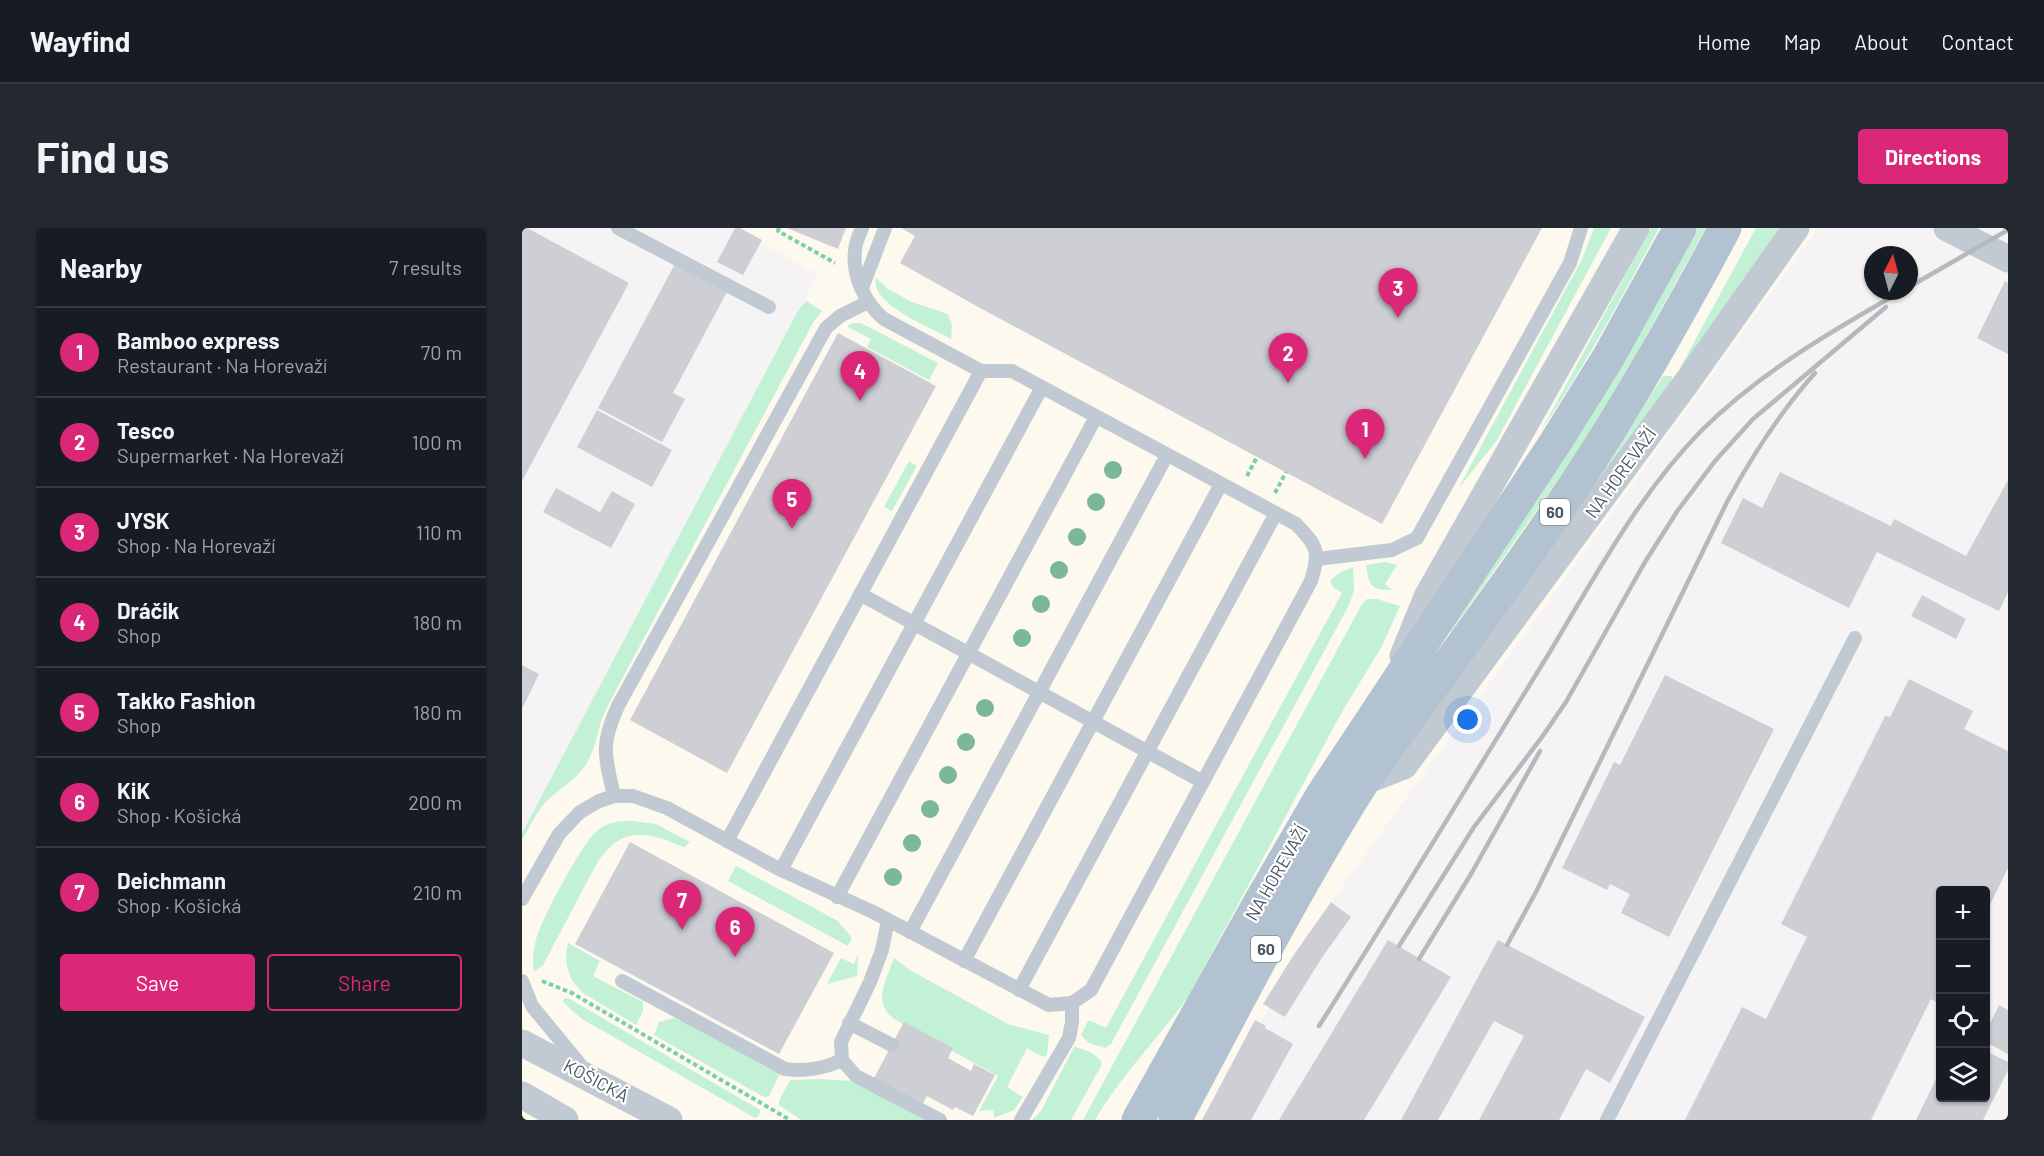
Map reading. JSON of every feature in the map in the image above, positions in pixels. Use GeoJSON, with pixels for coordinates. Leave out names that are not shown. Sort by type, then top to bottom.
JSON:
{"type":"FeatureCollection","features":[{"type":"Feature","properties":{"kind":"main road","name":"NA HOREVAŽÍ"},"geometry":{"type":"LineString","coordinates":[[1138,1120],[1316,805],[1555,443],[1608,358],[1680,228]]}},
{"type":"Feature","properties":{"kind":"main road","name":"NA HOREVAŽÍ"},"geometry":{"type":"LineString","coordinates":[[1175,1120],[1284,914],[1363,782],[1533,545],[1590,461],[1642,375],[1725,228]]}},
{"type":"Feature","properties":{"kind":"street","name":"NA HOREVAŽÍ"},"geometry":{"type":"LineString","coordinates":[[1388,694],[1427,597],[1636,228]]}},
{"type":"Feature","properties":{"kind":"street","name":"NA HOREVAŽÍ"},"geometry":{"type":"LineString","coordinates":[[1363,782],[1404,766],[1687,382],[1796,228]]}},
{"type":"Feature","properties":{"kind":"street"},"geometry":{"type":"LineString","coordinates":[[1957,230],[2008,259]]}},
{"type":"Feature","properties":{"kind":"street","name":"KOŠICKÁ"},"geometry":{"type":"LineString","coordinates":[[522,1043],[669,1120]]}},
{"type":"Feature","properties":{"kind":"street"},"geometry":{"type":"LineString","coordinates":[[522,1095],[566,1120]]}},
{"type":"Feature","properties":{"kind":"lane"},"geometry":{"type":"LineString","coordinates":[[618,228],[769,307]]}},
{"type":"Feature","properties":{"kind":"lane"},"geometry":{"type":"LineString","coordinates":[[522,899],[559,834],[589,806],[614,796],[633,796],[667,808],[781,870],[888,920],[1049,1005],[1072,1003],[1091,990],[1311,581],[1317,559],[1313,542],[1296,524],[1012,371],[981,371],[884,319],[868,302],[856,267],[854,252],[862,228]]}},
{"type":"Feature","properties":{"kind":"lane"},"geometry":{"type":"LineString","coordinates":[[862,288],[885,228]]}},
{"type":"Feature","properties":{"kind":"lane"},"geometry":{"type":"LineString","coordinates":[[1317,559],[1392,550],[1417,538],[1570,263],[1581,228]]}},
{"type":"Feature","properties":{"kind":"lane"},"geometry":{"type":"LineString","coordinates":[[614,796],[605,743],[618,706],[826,328],[840,316],[868,302]]}},
{"type":"Feature","properties":{"kind":"lane"},"geometry":{"type":"LineString","coordinates":[[727,841],[981,371]]}},
{"type":"Feature","properties":{"kind":"lane"},"geometry":{"type":"LineString","coordinates":[[781,870],[1042,387]]}},
{"type":"Feature","properties":{"kind":"lane"},"geometry":{"type":"LineString","coordinates":[[837,897],[1096,417]]}},
{"type":"Feature","properties":{"kind":"lane"},"geometry":{"type":"LineString","coordinates":[[910,932],[1167,455]]}},
{"type":"Feature","properties":{"kind":"lane"},"geometry":{"type":"LineString","coordinates":[[964,961],[1221,484]]}},
{"type":"Feature","properties":{"kind":"lane"},"geometry":{"type":"LineString","coordinates":[[1019,990],[1275,513]]}},
{"type":"Feature","properties":{"kind":"lane"},"geometry":{"type":"LineString","coordinates":[[860,594],[1203,782]]}},
{"type":"Feature","properties":{"kind":"lane"},"geometry":{"type":"LineString","coordinates":[[1607,1120],[1855,638]]}},
{"type":"Feature","properties":{"kind":"lane"},"geometry":{"type":"LineString","coordinates":[[888,920],[882,950],[870,982],[841,1042],[842,1060],[856,1076],[936,1118],[939,1102]]}},
{"type":"Feature","properties":{"kind":"lane"},"geometry":{"type":"LineString","coordinates":[[522,981],[532,1006],[592,1078]]}},
{"type":"Feature","properties":{"kind":"lane"},"geometry":{"type":"LineString","coordinates":[[622,981],[785,1069],[802,1072],[830,1066],[842,1060]]}},
{"type":"Feature","properties":{"kind":"lane"},"geometry":{"type":"LineString","coordinates":[[1021,1120],[1068,1038],[1072,1022],[1072,1003]]}},
{"type":"Feature","properties":{"kind":"lane"},"geometry":{"type":"LineString","coordinates":[[849,1023],[892,1045]]}},
{"type":"Feature","properties":{"kind":"path"},"geometry":{"type":"LineString","coordinates":[[779,228],[778,231],[835,264],[841,271]]}},
{"type":"Feature","properties":{"kind":"path"},"geometry":{"type":"LineString","coordinates":[[552,984],[572,993],[790,1120]]}},
{"type":"Feature","properties":{"kind":"shaded area"},"geometry":{"type":"Polygon","coordinates":[[[733,228],[1818,228],[1331,902],[1203,1120],[522,1120],[522,832],[818,274],[733,228]]]}},
{"type":"Feature","properties":{"kind":"green space"},"geometry":{"type":"Polygon","coordinates":[[[1594,228],[1611,228],[1497,440],[1458,489],[1582,259],[1594,228]]]}},
{"type":"Feature","properties":{"kind":"green space"},"geometry":{"type":"Polygon","coordinates":[[[1651,228],[1659,228],[1588,356],[1541,431],[1651,228]]]}},
{"type":"Feature","properties":{"kind":"green space"},"geometry":{"type":"Polygon","coordinates":[[[1698,228],[1706,228],[1629,367],[1579,450],[1451,632],[1448,629],[1622,364],[1698,228]]]}},
{"type":"Feature","properties":{"kind":"green space"},"geometry":{"type":"Polygon","coordinates":[[[1756,228],[1784,228],[1683,370],[1680,368],[1756,228]]]}},
{"type":"Feature","properties":{"kind":"green space"},"geometry":{"type":"Polygon","coordinates":[[[876,278],[888,289],[912,302],[948,314],[952,325],[951,339],[892,306],[876,288],[876,278]]]}},
{"type":"Feature","properties":{"kind":"green space"},"geometry":{"type":"Polygon","coordinates":[[[806,301],[822,311],[814,321],[606,709],[589,759],[577,776],[543,805],[522,840],[522,833],[799,309],[806,301]]]}},
{"type":"Feature","properties":{"kind":"green space"},"geometry":{"type":"Polygon","coordinates":[[[861,323],[938,363],[929,380],[867,347],[871,339],[848,327],[849,324],[861,323]]]}},
{"type":"Feature","properties":{"kind":"green space"},"geometry":{"type":"Polygon","coordinates":[[[1663,376],[1672,376],[1672,385],[1586,498],[1663,376]]]}},
{"type":"Feature","properties":{"kind":"green space"},"geometry":{"type":"Polygon","coordinates":[[[909,461],[917,466],[892,511],[884,507],[909,461]]]}},
{"type":"Feature","properties":{"kind":"green space"},"geometry":{"type":"Polygon","coordinates":[[[1386,562],[1397,565],[1385,584],[1392,590],[1375,588],[1367,572],[1366,565],[1386,562]]]}},
{"type":"Feature","properties":{"kind":"green space"},"geometry":{"type":"Polygon","coordinates":[[[1353,567],[1354,591],[1348,607],[1111,1044],[1105,1048],[1089,1043],[1081,1035],[1088,1021],[1106,1028],[1342,593],[1334,588],[1330,581],[1339,573],[1353,567]]]}},
{"type":"Feature","properties":{"kind":"green space"},"geometry":{"type":"Polygon","coordinates":[[[1367,599],[1377,599],[1400,606],[1381,648],[1343,710],[1188,997],[1128,1072],[1095,1120],[1083,1120],[1362,604],[1367,599]]]}},
{"type":"Feature","properties":{"kind":"green space"},"geometry":{"type":"Polygon","coordinates":[[[632,821],[656,824],[690,842],[684,847],[641,835],[633,835],[617,841],[597,863],[543,965],[534,972],[534,952],[539,930],[582,850],[590,838],[605,826],[632,821]]]}},
{"type":"Feature","properties":{"kind":"green space"},"geometry":{"type":"Polygon","coordinates":[[[736,866],[838,921],[852,938],[848,946],[728,881],[736,866]]]}},
{"type":"Feature","properties":{"kind":"green space"},"geometry":{"type":"Polygon","coordinates":[[[568,943],[600,961],[593,976],[643,1002],[643,1011],[636,1025],[578,988],[568,970],[566,957],[568,943]]]}},
{"type":"Feature","properties":{"kind":"green space"},"geometry":{"type":"Polygon","coordinates":[[[858,954],[857,976],[827,984],[841,958],[854,964],[858,954]]]}},
{"type":"Feature","properties":{"kind":"green space"},"geometry":{"type":"Polygon","coordinates":[[[894,958],[910,970],[1008,1024],[1049,1035],[1047,1055],[1043,1057],[1027,1048],[1007,1087],[1023,1097],[1014,1110],[994,1118],[993,1110],[979,1111],[998,1076],[888,1014],[882,999],[894,958]]]}},
{"type":"Feature","properties":{"kind":"green space"},"geometry":{"type":"Polygon","coordinates":[[[568,998],[760,1110],[759,1116],[755,1118],[582,1019],[563,1002],[568,998]]]}},
{"type":"Feature","properties":{"kind":"green space"},"geometry":{"type":"Polygon","coordinates":[[[674,1018],[682,1020],[780,1074],[769,1096],[764,1097],[654,1035],[659,1022],[674,1018]]]}},
{"type":"Feature","properties":{"kind":"green space"},"geometry":{"type":"Polygon","coordinates":[[[1074,1047],[1095,1055],[1101,1061],[1101,1066],[1071,1120],[1032,1120],[1041,1111],[1074,1047]]]}},
{"type":"Feature","properties":{"kind":"green space"},"geometry":{"type":"Polygon","coordinates":[[[790,1080],[852,1081],[926,1120],[801,1120],[779,1105],[790,1080]]]}},
{"type":"Feature","properties":{"kind":"building"},"geometry":{"type":"Polygon","coordinates":[[[522,228],[527,228],[629,283],[522,481],[522,228]]]}},
{"type":"Feature","properties":{"kind":"building"},"geometry":{"type":"Polygon","coordinates":[[[735,228],[740,228],[762,240],[743,275],[717,262],[735,228]]]}},
{"type":"Feature","properties":{"kind":"building"},"geometry":{"type":"Polygon","coordinates":[[[787,228],[846,228],[838,249],[787,228]]]}},
{"type":"Feature","properties":{"kind":"building"},"geometry":{"type":"Polygon","coordinates":[[[901,228],[1542,228],[1382,524],[900,263],[915,236],[901,228]]]}},
{"type":"Feature","properties":{"kind":"building"},"geometry":{"type":"Polygon","coordinates":[[[676,262],[728,290],[673,393],[685,399],[662,442],[598,408],[676,262]]]}},
{"type":"Feature","properties":{"kind":"building"},"geometry":{"type":"Polygon","coordinates":[[[2005,281],[2008,283],[2008,354],[1977,338],[2005,281]]]}},
{"type":"Feature","properties":{"kind":"building"},"geometry":{"type":"Polygon","coordinates":[[[838,333],[936,386],[727,773],[630,720],[838,333]]]}},
{"type":"Feature","properties":{"kind":"building"},"geometry":{"type":"Polygon","coordinates":[[[597,410],[672,450],[652,487],[577,447],[597,410]]]}},
{"type":"Feature","properties":{"kind":"building"},"geometry":{"type":"Polygon","coordinates":[[[1780,472],[1891,526],[1894,519],[1966,556],[2008,480],[2008,592],[1999,611],[1877,552],[1849,608],[1721,543],[1743,498],[1762,508],[1780,472]]]}},
{"type":"Feature","properties":{"kind":"building"},"geometry":{"type":"Polygon","coordinates":[[[556,488],[600,512],[612,491],[635,504],[611,548],[543,512],[556,488]]]}},
{"type":"Feature","properties":{"kind":"building"},"geometry":{"type":"Polygon","coordinates":[[[1922,595],[1966,619],[1956,639],[1911,616],[1922,595]]]}},
{"type":"Feature","properties":{"kind":"building"},"geometry":{"type":"Polygon","coordinates":[[[522,665],[539,674],[522,709],[522,665]]]}},
{"type":"Feature","properties":{"kind":"building"},"geometry":{"type":"Polygon","coordinates":[[[1665,675],[1774,729],[1669,937],[1621,913],[1630,894],[1610,884],[1607,890],[1562,868],[1614,762],[1620,765],[1665,675]]]}},
{"type":"Feature","properties":{"kind":"building"},"geometry":{"type":"Polygon","coordinates":[[[1909,679],[1973,711],[1964,729],[2008,751],[2008,868],[1990,905],[1990,886],[1936,886],[1936,1002],[1931,999],[1871,1120],[1685,1120],[1742,1007],[1766,1019],[1807,937],[1781,924],[1885,716],[1890,717],[1909,679]]]}},
{"type":"Feature","properties":{"kind":"building"},"geometry":{"type":"Polygon","coordinates":[[[630,842],[834,953],[779,1054],[575,944],[630,842]]]}},
{"type":"Feature","properties":{"kind":"building"},"geometry":{"type":"Polygon","coordinates":[[[1331,902],[1351,917],[1321,959],[1285,1017],[1263,1004],[1331,902]]]}},
{"type":"Feature","properties":{"kind":"building"},"geometry":{"type":"Polygon","coordinates":[[[1388,940],[1451,977],[1364,1120],[1279,1120],[1388,940]]]}},
{"type":"Feature","properties":{"kind":"building"},"geometry":{"type":"Polygon","coordinates":[[[1498,940],[1645,1017],[1610,1083],[1586,1069],[1559,1120],[1479,1120],[1524,1036],[1494,1021],[1438,1120],[1401,1120],[1498,940]]]}},
{"type":"Feature","properties":{"kind":"building"},"geometry":{"type":"Polygon","coordinates":[[[1999,1005],[2008,1010],[2008,1054],[1990,1044],[1990,1024],[1999,1005]]]}},
{"type":"Feature","properties":{"kind":"building"},"geometry":{"type":"Polygon","coordinates":[[[1255,1020],[1293,1044],[1251,1120],[1202,1120],[1255,1020]]]}},
{"type":"Feature","properties":{"kind":"building"},"geometry":{"type":"Polygon","coordinates":[[[904,1022],[953,1048],[948,1058],[971,1071],[974,1064],[995,1075],[973,1116],[955,1107],[953,1110],[927,1096],[922,1105],[873,1080],[904,1022]]]}},
{"type":"Feature","properties":{"kind":"building"},"geometry":{"type":"Polygon","coordinates":[[[1990,1053],[2008,1062],[2008,1070],[1983,1120],[1916,1120],[1936,1079],[1936,1102],[1990,1102],[1990,1053]]]}},
{"type":"Feature","properties":{"kind":"railway"},"geometry":{"type":"LineString","coordinates":[[1918,282],[2008,230]]}},
{"type":"Feature","properties":{"kind":"railway"},"geometry":{"type":"LineString","coordinates":[[1319,1026],[1619,538],[1679,455],[1725,409],[1772,371],[1887,300]]}},
{"type":"Feature","properties":{"kind":"railway"},"geometry":{"type":"LineString","coordinates":[[1399,946],[1474,827],[1566,702],[1645,562],[1678,510],[1715,461],[1753,419],[1886,307]]}},
{"type":"Feature","properties":{"kind":"railway"},"geometry":{"type":"LineString","coordinates":[[1507,945],[1536,892],[1727,502],[1767,435],[1815,373]]}},
{"type":"Feature","properties":{"kind":"railway"},"geometry":{"type":"LineString","coordinates":[[1419,959],[1471,874],[1540,751]]}},
{"type":"Feature","properties":{"kind":"place","name":"JYSK"},"geometry":{"type":"Point","coordinates":[1398,318]}},
{"type":"Feature","properties":{"kind":"place","name":"Tesco"},"geometry":{"type":"Point","coordinates":[1288,383]}},
{"type":"Feature","properties":{"kind":"place","name":"Dráčik"},"geometry":{"type":"Point","coordinates":[860,401]}},
{"type":"Feature","properties":{"kind":"place","name":"Bamboo express"},"geometry":{"type":"Point","coordinates":[1365,459]}},
{"type":"Feature","properties":{"kind":"place","name":"Takko Fashion"},"geometry":{"type":"Point","coordinates":[792,529]}},
{"type":"Feature","properties":{"kind":"place","name":"Deichmann"},"geometry":{"type":"Point","coordinates":[682,930]}},
{"type":"Feature","properties":{"kind":"place","name":"KiK"},"geometry":{"type":"Point","coordinates":[735,957]}}]}
